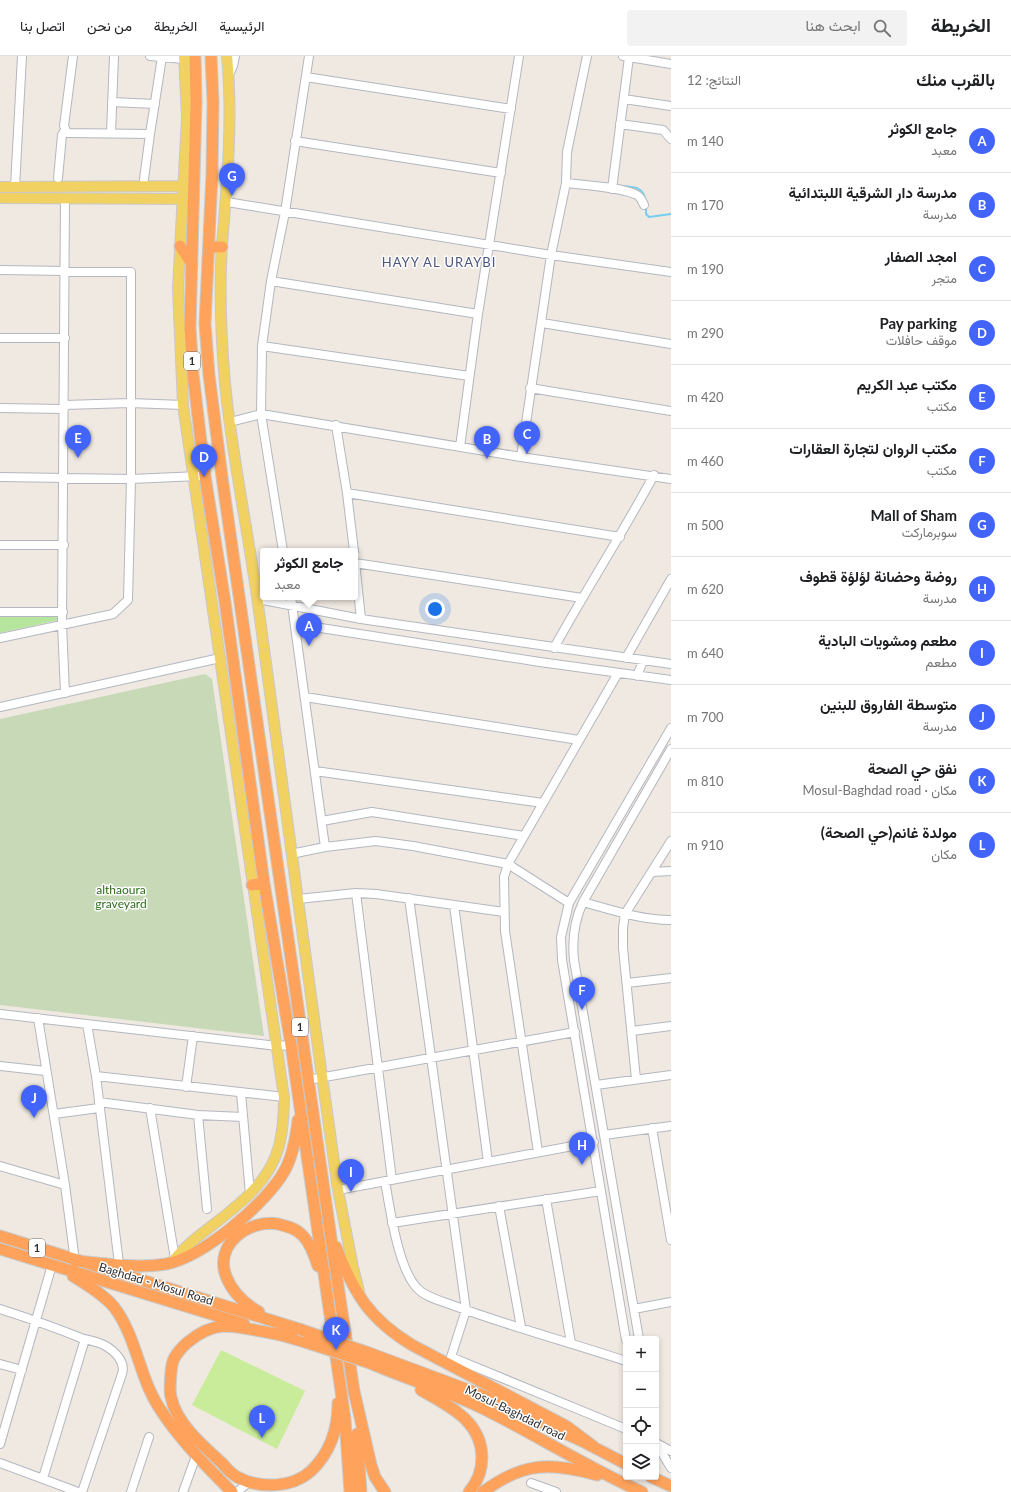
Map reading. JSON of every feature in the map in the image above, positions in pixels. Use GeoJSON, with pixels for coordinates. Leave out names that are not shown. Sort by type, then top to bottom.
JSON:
{"type":"FeatureCollection","features":[{"type":"Feature","properties":{"kind":"highway","name":"1"},"geometry":{"type":"LineString","coordinates":[[211,56],[213,102],[210,246],[205,324],[209,374],[222,477],[354,1391]]}},
{"type":"Feature","properties":{"kind":"highway","name":"1"},"geometry":{"type":"LineString","coordinates":[[188,57],[196,101],[190,328],[193,374],[205,476],[234,664],[264,883],[298,1096]]}},
{"type":"Feature","properties":{"kind":"highway"},"geometry":{"type":"LineString","coordinates":[[180,246],[192,264]]}},
{"type":"Feature","properties":{"kind":"highway"},"geometry":{"type":"LineString","coordinates":[[210,246],[222,247]]}},
{"type":"Feature","properties":{"kind":"highway"},"geometry":{"type":"LineString","coordinates":[[193,374],[209,374]]}},
{"type":"Feature","properties":{"kind":"highway"},"geometry":{"type":"LineString","coordinates":[[234,664],[249,662]]}},
{"type":"Feature","properties":{"kind":"highway"},"geometry":{"type":"LineString","coordinates":[[252,886],[264,883]]}},
{"type":"Feature","properties":{"kind":"highway"},"geometry":{"type":"LineString","coordinates":[[75,1260],[145,1267],[173,1261],[194,1252],[222,1234],[250,1212],[271,1192],[286,1169],[291,1155],[296,1131],[298,1096]]}},
{"type":"Feature","properties":{"kind":"highway"},"geometry":{"type":"LineString","coordinates":[[298,1096],[345,1419],[350,1492]]}},
{"type":"Feature","properties":{"kind":"highway"},"geometry":{"type":"LineString","coordinates":[[270,1319],[244,1302],[231,1285],[224,1268],[226,1251],[235,1236],[252,1226],[273,1223],[292,1228],[300,1234],[314,1255],[328,1300]]}},
{"type":"Feature","properties":{"kind":"highway"},"geometry":{"type":"LineString","coordinates":[[331,1232],[348,1277],[363,1302],[378,1321],[400,1338],[566,1426],[611,1457],[623,1463]]}},
{"type":"Feature","properties":{"kind":"highway","name":"1"},"geometry":{"type":"LineString","coordinates":[[0,1236],[75,1260]]}},
{"type":"Feature","properties":{"kind":"highway","name":"Baghdad - Mosul Road"},"geometry":{"type":"LineString","coordinates":[[0,1249],[305,1342]]}},
{"type":"Feature","properties":{"kind":"highway"},"geometry":{"type":"LineString","coordinates":[[75,1260],[299,1329],[370,1358],[482,1395],[594,1446]]}},
{"type":"Feature","properties":{"kind":"highway"},"geometry":{"type":"LineString","coordinates":[[56,1267],[103,1297],[114,1307],[127,1330],[147,1384],[160,1409],[196,1456],[232,1492]]}},
{"type":"Feature","properties":{"kind":"highway"},"geometry":{"type":"LineString","coordinates":[[280,1335],[224,1326],[210,1329],[197,1335],[185,1344],[173,1360],[170,1396],[176,1411],[203,1447],[236,1477],[259,1485],[284,1484],[305,1476],[320,1462],[329,1450],[335,1431],[338,1414],[338,1368]]}},
{"type":"Feature","properties":{"kind":"highway","name":"Mosul-Baghdad road"},"geometry":{"type":"LineString","coordinates":[[305,1342],[370,1358],[402,1377],[479,1407],[614,1479],[642,1492]]}},
{"type":"Feature","properties":{"kind":"highway"},"geometry":{"type":"LineString","coordinates":[[402,1377],[459,1414],[467,1421],[476,1434],[481,1448],[482,1463],[478,1478],[469,1492]]}},
{"type":"Feature","properties":{"kind":"highway"},"geometry":{"type":"LineString","coordinates":[[354,1391],[361,1492]]}},
{"type":"Feature","properties":{"kind":"highway"},"geometry":{"type":"LineString","coordinates":[[354,1391],[371,1465],[375,1477],[385,1492]]}},
{"type":"Feature","properties":{"kind":"highway"},"geometry":{"type":"LineString","coordinates":[[483,1492],[509,1475],[532,1468],[546,1466],[568,1467],[614,1479]]}},
{"type":"Feature","properties":{"kind":"highway"},"geometry":{"type":"LineString","coordinates":[[658,1480],[671,1486]]}},
{"type":"Feature","properties":{"kind":"main road"},"geometry":{"type":"LineString","coordinates":[[227,56],[229,75],[227,202],[222,247],[220,320],[225,386],[258,599],[338,1190],[353,1267],[363,1302]]}},
{"type":"Feature","properties":{"kind":"main road"},"geometry":{"type":"LineString","coordinates":[[173,1261],[186,1246],[241,1203],[263,1179],[279,1147],[283,1125],[284,1097],[183,405],[178,295],[187,117],[188,57]]}},
{"type":"Feature","properties":{"kind":"main road"},"geometry":{"type":"LineString","coordinates":[[0,187],[184,186]]}},
{"type":"Feature","properties":{"kind":"main road"},"geometry":{"type":"LineString","coordinates":[[0,198],[183,199]]}},
{"type":"Feature","properties":{"kind":"street"},"geometry":{"type":"LineString","coordinates":[[15,187],[22,56]]}},
{"type":"Feature","properties":{"kind":"street"},"geometry":{"type":"LineString","coordinates":[[58,178],[73,56]]}},
{"type":"Feature","properties":{"kind":"street"},"geometry":{"type":"LineString","coordinates":[[111,134],[114,56]]}},
{"type":"Feature","properties":{"kind":"street"},"geometry":{"type":"LineString","coordinates":[[150,56],[188,57]]}},
{"type":"Feature","properties":{"kind":"street"},"geometry":{"type":"LineString","coordinates":[[229,75],[235,56]]}},
{"type":"Feature","properties":{"kind":"street"},"geometry":{"type":"LineString","coordinates":[[283,548],[261,414],[262,346],[270,281],[285,212],[309,56]]}},
{"type":"Feature","properties":{"kind":"street"},"geometry":{"type":"LineString","coordinates":[[460,447],[478,314],[519,56]]}},
{"type":"Feature","properties":{"kind":"street"},"geometry":{"type":"LineString","coordinates":[[521,457],[551,254],[566,183],[567,152],[587,56]]}},
{"type":"Feature","properties":{"kind":"street"},"geometry":{"type":"LineString","coordinates":[[144,179],[162,57]]}},
{"type":"Feature","properties":{"kind":"street"},"geometry":{"type":"LineString","coordinates":[[612,189],[624,99],[626,57],[650,58],[671,64]]}},
{"type":"Feature","properties":{"kind":"street"},"geometry":{"type":"LineString","coordinates":[[306,77],[511,109]]}},
{"type":"Feature","properties":{"kind":"street"},"geometry":{"type":"LineString","coordinates":[[624,99],[671,106]]}},
{"type":"Feature","properties":{"kind":"street"},"geometry":{"type":"LineString","coordinates":[[112,102],[155,104]]}},
{"type":"Feature","properties":{"kind":"street"},"geometry":{"type":"LineString","coordinates":[[620,124],[663,130],[671,139]]}},
{"type":"Feature","properties":{"kind":"street"},"geometry":{"type":"LineString","coordinates":[[65,130],[67,133],[150,134]]}},
{"type":"Feature","properties":{"kind":"street"},"geometry":{"type":"LineString","coordinates":[[296,141],[501,173]]}},
{"type":"Feature","properties":{"kind":"street"},"geometry":{"type":"LineString","coordinates":[[566,183],[612,189],[636,195],[641,198],[644,205]]}},
{"type":"Feature","properties":{"kind":"street"},"geometry":{"type":"LineString","coordinates":[[65,199],[64,545],[62,624],[65,693]]}},
{"type":"Feature","properties":{"kind":"street"},"geometry":{"type":"LineString","coordinates":[[227,202],[671,272]]}},
{"type":"Feature","properties":{"kind":"street"},"geometry":{"type":"LineString","coordinates":[[0,270],[131,272],[131,479],[128,600],[113,614],[0,638]]}},
{"type":"Feature","properties":{"kind":"street"},"geometry":{"type":"LineString","coordinates":[[270,281],[478,314]]}},
{"type":"Feature","properties":{"kind":"street"},"geometry":{"type":"LineString","coordinates":[[542,323],[671,344]]}},
{"type":"Feature","properties":{"kind":"street"},"geometry":{"type":"LineString","coordinates":[[0,338],[65,338]]}},
{"type":"Feature","properties":{"kind":"street"},"geometry":{"type":"LineString","coordinates":[[262,346],[469,376]]}},
{"type":"Feature","properties":{"kind":"street"},"geometry":{"type":"LineString","coordinates":[[530,388],[671,411]]}},
{"type":"Feature","properties":{"kind":"street"},"geometry":{"type":"LineString","coordinates":[[0,408],[64,407],[130,403],[183,405]]}},
{"type":"Feature","properties":{"kind":"street"},"geometry":{"type":"LineString","coordinates":[[230,422],[261,414],[336,425],[521,457],[654,475],[671,479]]}},
{"type":"Feature","properties":{"kind":"street"},"geometry":{"type":"LineString","coordinates":[[336,425],[347,493],[354,548]]}},
{"type":"Feature","properties":{"kind":"street"},"geometry":{"type":"LineString","coordinates":[[554,648],[582,598],[620,537],[654,475]]}},
{"type":"Feature","properties":{"kind":"street"},"geometry":{"type":"LineString","coordinates":[[0,477],[131,479],[205,476]]}},
{"type":"Feature","properties":{"kind":"street"},"geometry":{"type":"LineString","coordinates":[[347,493],[620,537]]}},
{"type":"Feature","properties":{"kind":"street"},"geometry":{"type":"LineString","coordinates":[[0,545],[64,545]]}},
{"type":"Feature","properties":{"kind":"street"},"geometry":{"type":"LineString","coordinates":[[358,563],[582,598]]}},
{"type":"Feature","properties":{"kind":"street"},"geometry":{"type":"LineString","coordinates":[[626,658],[671,579]]}},
{"type":"Feature","properties":{"kind":"street"},"geometry":{"type":"LineString","coordinates":[[358,591],[361,619]]}},
{"type":"Feature","properties":{"kind":"street"},"geometry":{"type":"LineString","coordinates":[[262,600],[292,607],[361,619],[542,647],[671,664]]}},
{"type":"Feature","properties":{"kind":"street"},"geometry":{"type":"LineString","coordinates":[[291,600],[325,847]]}},
{"type":"Feature","properties":{"kind":"street"},"geometry":{"type":"LineString","coordinates":[[0,612],[63,612]]}},
{"type":"Feature","properties":{"kind":"street"},"geometry":{"type":"LineString","coordinates":[[295,624],[540,662],[671,680]]}},
{"type":"Feature","properties":{"kind":"street"},"geometry":{"type":"LineString","coordinates":[[540,662],[542,647]]}},
{"type":"Feature","properties":{"kind":"street"},"geometry":{"type":"LineString","coordinates":[[0,707],[220,658]]}},
{"type":"Feature","properties":{"kind":"street"},"geometry":{"type":"LineString","coordinates":[[637,676],[642,661]]}},
{"type":"Feature","properties":{"kind":"street"},"geometry":{"type":"LineString","coordinates":[[538,1152],[504,912],[504,877],[508,864],[618,673]]}},
{"type":"Feature","properties":{"kind":"street"},"geometry":{"type":"LineString","coordinates":[[305,697],[579,740]]}},
{"type":"Feature","properties":{"kind":"street"},"geometry":{"type":"LineString","coordinates":[[625,1336],[561,949],[563,925],[570,903],[671,728]]}},
{"type":"Feature","properties":{"kind":"street"},"geometry":{"type":"LineString","coordinates":[[638,1336],[573,950],[575,925],[583,902],[671,749]]}},
{"type":"Feature","properties":{"kind":"street"},"geometry":{"type":"LineString","coordinates":[[647,770],[656,775]]}},
{"type":"Feature","properties":{"kind":"street"},"geometry":{"type":"LineString","coordinates":[[315,771],[543,803]]}},
{"type":"Feature","properties":{"kind":"street"},"geometry":{"type":"LineString","coordinates":[[322,821],[372,812],[524,836]]}},
{"type":"Feature","properties":{"kind":"street"},"geometry":{"type":"LineString","coordinates":[[292,854],[325,847],[376,841],[413,846],[508,864],[570,903]]}},
{"type":"Feature","properties":{"kind":"street"},"geometry":{"type":"LineString","coordinates":[[636,1079],[623,948],[625,914],[671,841]]}},
{"type":"Feature","properties":{"kind":"street"},"geometry":{"type":"LineString","coordinates":[[652,872],[671,871]]}},
{"type":"Feature","properties":{"kind":"street"},"geometry":{"type":"LineString","coordinates":[[298,899],[356,893],[376,894],[504,912]]}},
{"type":"Feature","properties":{"kind":"street"},"geometry":{"type":"LineString","coordinates":[[356,893],[378,1068],[392,1223],[407,1271],[417,1288],[426,1295],[466,1310],[623,1360]]}},
{"type":"Feature","properties":{"kind":"street"},"geometry":{"type":"LineString","coordinates":[[409,898],[466,1310],[451,1357],[623,1428]]}},
{"type":"Feature","properties":{"kind":"street"},"geometry":{"type":"LineString","coordinates":[[583,902],[625,914],[658,920],[671,920]]}},
{"type":"Feature","properties":{"kind":"street"},"geometry":{"type":"LineString","coordinates":[[454,905],[488,1162]]}},
{"type":"Feature","properties":{"kind":"street"},"geometry":{"type":"LineString","coordinates":[[627,983],[671,978]]}},
{"type":"Feature","properties":{"kind":"street"},"geometry":{"type":"LineString","coordinates":[[571,1009],[574,1006],[579,1008],[585,1024]]}},
{"type":"Feature","properties":{"kind":"street"},"geometry":{"type":"LineString","coordinates":[[0,1014],[277,1046],[291,1045]]}},
{"type":"Feature","properties":{"kind":"street"},"geometry":{"type":"LineString","coordinates":[[38,1018],[65,1185],[75,1260]]}},
{"type":"Feature","properties":{"kind":"street"},"geometry":{"type":"LineString","coordinates":[[88,1024],[96,1076],[118,1264]]}},
{"type":"Feature","properties":{"kind":"street"},"geometry":{"type":"LineString","coordinates":[[632,1031],[671,1026]]}},
{"type":"Feature","properties":{"kind":"street"},"geometry":{"type":"LineString","coordinates":[[308,1080],[575,1032]]}},
{"type":"Feature","properties":{"kind":"street"},"geometry":{"type":"LineString","coordinates":[[186,1087],[193,1036]]}},
{"type":"Feature","properties":{"kind":"street"},"geometry":{"type":"LineString","coordinates":[[0,1066],[46,1071]]}},
{"type":"Feature","properties":{"kind":"street"},"geometry":{"type":"LineString","coordinates":[[596,1085],[671,1075]]}},
{"type":"Feature","properties":{"kind":"street"},"geometry":{"type":"LineString","coordinates":[[96,1076],[284,1097]]}},
{"type":"Feature","properties":{"kind":"street"},"geometry":{"type":"LineString","coordinates":[[241,1093],[250,1194]]}},
{"type":"Feature","properties":{"kind":"street"},"geometry":{"type":"LineString","coordinates":[[54,1114],[99,1105],[150,1108],[198,1114],[243,1117]]}},
{"type":"Feature","properties":{"kind":"street"},"geometry":{"type":"LineString","coordinates":[[150,1108],[173,1261]]}},
{"type":"Feature","properties":{"kind":"street"},"geometry":{"type":"LineString","coordinates":[[198,1114],[208,1209]]}},
{"type":"Feature","properties":{"kind":"street"},"geometry":{"type":"LineString","coordinates":[[604,1135],[671,1126]]}},
{"type":"Feature","properties":{"kind":"street"},"geometry":{"type":"LineString","coordinates":[[652,1128],[662,1179],[671,1240]]}},
{"type":"Feature","properties":{"kind":"street"},"geometry":{"type":"LineString","coordinates":[[338,1190],[594,1142]]}},
{"type":"Feature","properties":{"kind":"street"},"geometry":{"type":"LineString","coordinates":[[597,1162],[603,1177],[607,1178],[611,1174]]}},
{"type":"Feature","properties":{"kind":"street"},"geometry":{"type":"LineString","coordinates":[[0,1166],[65,1185]]}},
{"type":"Feature","properties":{"kind":"street"},"geometry":{"type":"LineString","coordinates":[[662,1179],[671,1177]]}},
{"type":"Feature","properties":{"kind":"street"},"geometry":{"type":"LineString","coordinates":[[392,1223],[601,1190]]}},
{"type":"Feature","properties":{"kind":"street"},"geometry":{"type":"LineString","coordinates":[[546,1199],[572,1344]]}},
{"type":"Feature","properties":{"kind":"street"},"geometry":{"type":"LineString","coordinates":[[499,1206],[521,1327]]}},
{"type":"Feature","properties":{"kind":"street"},"geometry":{"type":"LineString","coordinates":[[0,1444],[37,1320],[56,1267]]}},
{"type":"Feature","properties":{"kind":"street"},"geometry":{"type":"LineString","coordinates":[[634,1309],[671,1302]]}},
{"type":"Feature","properties":{"kind":"street"},"geometry":{"type":"LineString","coordinates":[[0,1309],[37,1320],[104,1345],[118,1357],[124,1368],[82,1492]]}},
{"type":"Feature","properties":{"kind":"street"},"geometry":{"type":"LineString","coordinates":[[43,1478],[85,1339]]}},
{"type":"Feature","properties":{"kind":"street"},"geometry":{"type":"LineString","coordinates":[[0,1364],[22,1370]]}},
{"type":"Feature","properties":{"kind":"street"},"geometry":{"type":"LineString","coordinates":[[132,1492],[148,1437]]}},
{"type":"Feature","properties":{"kind":"street"},"geometry":{"type":"LineString","coordinates":[[657,1444],[671,1468]]}},
{"type":"Feature","properties":{"kind":"street"},"geometry":{"type":"LineString","coordinates":[[658,1444],[671,1451]]}},
{"type":"Feature","properties":{"kind":"street"},"geometry":{"type":"LineString","coordinates":[[183,1492],[196,1456]]}},
{"type":"Feature","properties":{"kind":"street"},"geometry":{"type":"LineString","coordinates":[[611,1457],[623,1456]]}},
{"type":"Feature","properties":{"kind":"street"},"geometry":{"type":"LineString","coordinates":[[0,1463],[78,1492]]}},
{"type":"Feature","properties":{"kind":"street"},"geometry":{"type":"LineString","coordinates":[[236,1492],[249,1482]]}},
{"type":"Feature","properties":{"kind":"street"},"geometry":{"type":"LineString","coordinates":[[531,1483],[556,1492]]}},
{"type":"Feature","properties":{"kind":"green space"},"geometry":{"type":"Polygon","coordinates":[[[56,616],[58,620],[0,633],[0,617],[56,616]]]}},
{"type":"Feature","properties":{"kind":"green space","name":"althaoura graveyard"},"geometry":{"type":"Polygon","coordinates":[[[205,674],[212,679],[264,1036],[0,1005],[0,719],[205,674]]]}},
{"type":"Feature","properties":{"kind":"green space"},"geometry":{"type":"Polygon","coordinates":[[[221,1350],[305,1391],[277,1449],[192,1405],[221,1350]]]}},
{"type":"Feature","properties":{"kind":"waterway"},"geometry":{"type":"LineString","coordinates":[[621,186],[639,189],[644,195],[645,199]]}},
{"type":"Feature","properties":{"kind":"waterway"},"geometry":{"type":"LineString","coordinates":[[646,207],[646,214],[649,217],[671,214]]}},
{"type":"Feature","properties":{"kind":"place","name":"Mall of Sham"},"geometry":{"type":"Point","coordinates":[232,196]}},
{"type":"Feature","properties":{"kind":"place","name":"امجد الصفار"},"geometry":{"type":"Point","coordinates":[527,454]}},
{"type":"Feature","properties":{"kind":"place","name":"مكتب عبد الكريم"},"geometry":{"type":"Point","coordinates":[78,458]}},
{"type":"Feature","properties":{"kind":"place","name":"مدرسة دار الشرقية اللبتدائية"},"geometry":{"type":"Point","coordinates":[487,459]}},
{"type":"Feature","properties":{"kind":"place","name":"Pay parking"},"geometry":{"type":"Point","coordinates":[204,477]}},
{"type":"Feature","properties":{"kind":"place","name":"جامع الكوثر"},"geometry":{"type":"Point","coordinates":[309,646]}},
{"type":"Feature","properties":{"kind":"place","name":"مكتب الروان لتجارة العقارات"},"geometry":{"type":"Point","coordinates":[582,1010]}},
{"type":"Feature","properties":{"kind":"place","name":"متوسطة الفاروق للبنين"},"geometry":{"type":"Point","coordinates":[34,1118]}},
{"type":"Feature","properties":{"kind":"place","name":"روضة وحضانة لؤلؤة قطوف"},"geometry":{"type":"Point","coordinates":[582,1165]}},
{"type":"Feature","properties":{"kind":"place","name":"مطعم ومشويات البادية"},"geometry":{"type":"Point","coordinates":[351,1192]}},
{"type":"Feature","properties":{"kind":"place","name":"نفق حي الصحة"},"geometry":{"type":"Point","coordinates":[336,1350]}},
{"type":"Feature","properties":{"kind":"place","name":"مولدة غانم(حي الصحة)"},"geometry":{"type":"Point","coordinates":[262,1438]}},
{"type":"Feature","properties":{"kind":"district","name":"HAYY AL URAYBI"},"geometry":{"type":"Point","coordinates":[439,262]}}]}
